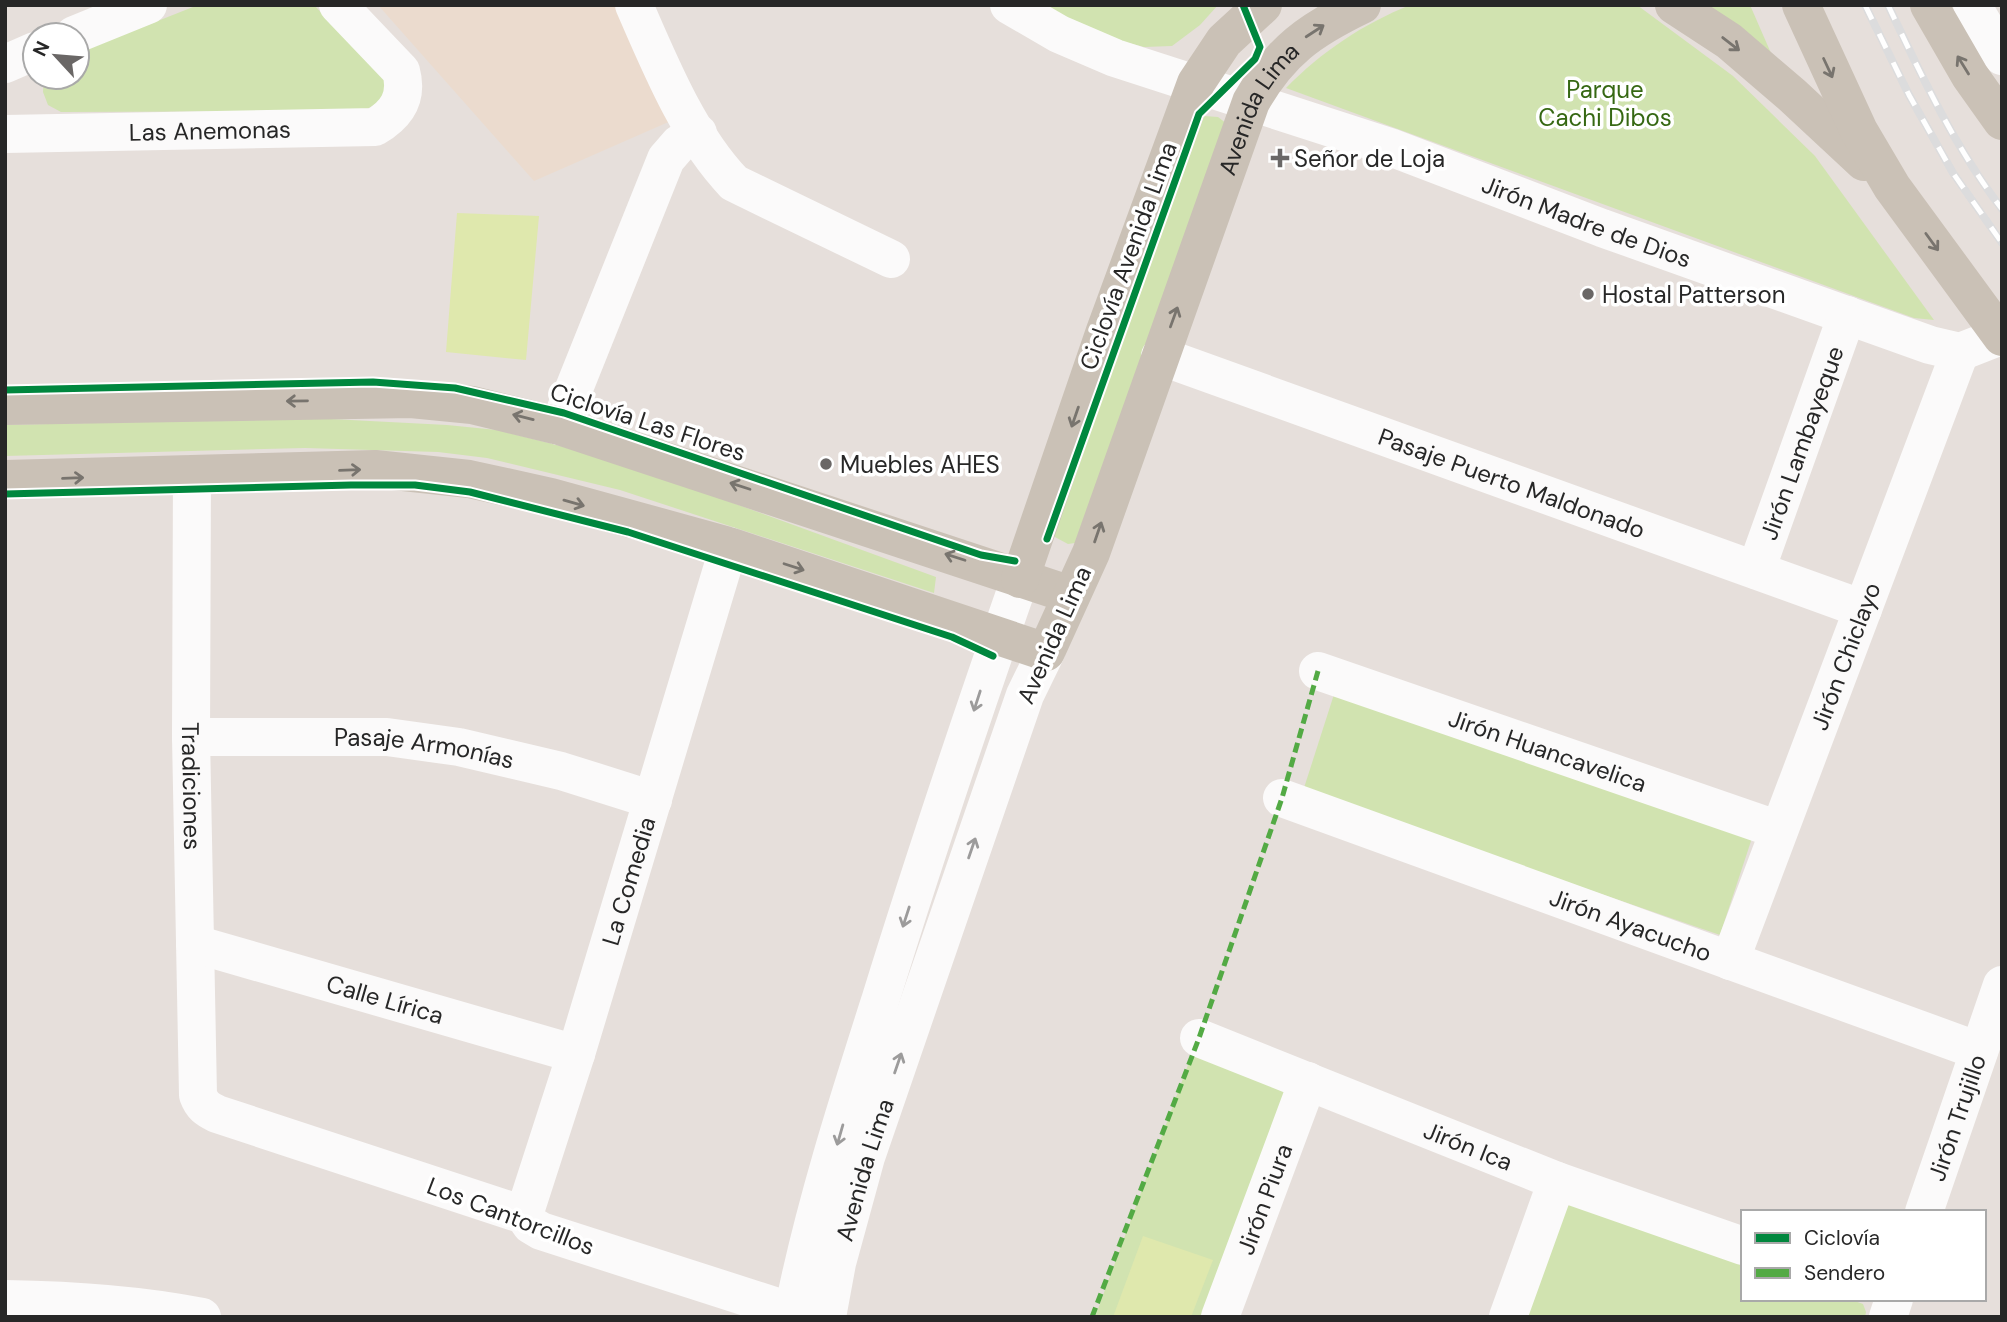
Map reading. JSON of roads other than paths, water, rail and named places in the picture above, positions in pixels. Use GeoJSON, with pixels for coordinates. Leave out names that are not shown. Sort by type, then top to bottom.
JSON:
{"type":"FeatureCollection","features":[{"type":"Feature","properties":{"kind":"main road","name":"Avenida Lima"},"geometry":{"type":"LineString","coordinates":[[1020,579],[1101,344],[1196,83],[1224,41],[1263,5]]}},
{"type":"Feature","properties":{"kind":"main road","name":"Avenida Lima"},"geometry":{"type":"LineString","coordinates":[[1046,652],[1091,553],[1251,102],[1274,65],[1301,40],[1333,19],[1362,5]]}},
{"type":"Feature","properties":{"kind":"main road"},"geometry":{"type":"LineString","coordinates":[[1674,5],[1729,41],[1892,187]]}},
{"type":"Feature","properties":{"kind":"main road"},"geometry":{"type":"LineString","coordinates":[[1801,5],[1859,131],[1892,187],[2001,336]]}},
{"type":"Feature","properties":{"kind":"main road"},"geometry":{"type":"LineString","coordinates":[[1929,5],[1963,64],[2002,121]]}},
{"type":"Feature","properties":{"kind":"main road"},"geometry":{"type":"LineString","coordinates":[[5,406],[411,399],[472,405],[559,426],[1071,594]]}},
{"type":"Feature","properties":{"kind":"main road"},"geometry":{"type":"LineString","coordinates":[[5,479],[375,469],[469,478],[551,497],[729,546],[1046,652]]}},
{"type":"Feature","properties":{"kind":"street"},"geometry":{"type":"LineString","coordinates":[[91,28],[148,5]]}},
{"type":"Feature","properties":{"kind":"street","name":"Las Anemonas"},"geometry":{"type":"LineString","coordinates":[[5,134],[375,127],[390,118],[401,101],[405,85],[401,71],[338,5]]}},
{"type":"Feature","properties":{"kind":"street"},"geometry":{"type":"LineString","coordinates":[[634,5],[657,58],[698,133],[720,168],[734,183],[891,258]]}},
{"type":"Feature","properties":{"kind":"street","name":"Jirón Madre de Dios"},"geometry":{"type":"LineString","coordinates":[[1009,5],[1059,34],[1115,58],[1390,147],[1602,228],[1930,345],[1960,352]]}},
{"type":"Feature","properties":{"kind":"street"},"geometry":{"type":"LineString","coordinates":[[1972,5],[2002,56]]}},
{"type":"Feature","properties":{"kind":"street"},"geometry":{"type":"LineString","coordinates":[[559,426],[666,159],[679,144],[698,133]]}},
{"type":"Feature","properties":{"kind":"street","name":"Jirón Lambayeque"},"geometry":{"type":"LineString","coordinates":[[1756,570],[1847,315]]}},
{"type":"Feature","properties":{"kind":"street"},"geometry":{"type":"LineString","coordinates":[[1960,352],[2001,336]]}},
{"type":"Feature","properties":{"kind":"street","name":"Jirón Chiclayo"},"geometry":{"type":"LineString","coordinates":[[1730,961],[1960,352]]}},
{"type":"Feature","properties":{"kind":"street","name":"Pasaje Puerto Maldonado"},"geometry":{"type":"LineString","coordinates":[[1160,356],[1863,609]]}},
{"type":"Feature","properties":{"kind":"street","name":"Tradiciones"},"geometry":{"type":"LineString","coordinates":[[192,474],[191,737],[198,1095]]}},
{"type":"Feature","properties":{"kind":"street","name":"La Comedia"},"geometry":{"type":"LineString","coordinates":[[524,1215],[576,1054],[729,546]]}},
{"type":"Feature","properties":{"kind":"street","name":"Avenida Lima"},"geometry":{"type":"LineString","coordinates":[[804,1315],[801,1270],[859,1069],[1020,579]]}},
{"type":"Feature","properties":{"kind":"street","name":"Avenida Lima"},"geometry":{"type":"LineString","coordinates":[[804,1315],[837,1263],[866,1157],[1025,695],[1046,652]]}},
{"type":"Feature","properties":{"kind":"street","name":"Jirón Huancavelica"},"geometry":{"type":"LineString","coordinates":[[1318,671],[1779,830]]}},
{"type":"Feature","properties":{"kind":"street","name":"Pasaje Armonías"},"geometry":{"type":"LineString","coordinates":[[191,737],[387,737],[435,743],[561,771],[653,800]]}},
{"type":"Feature","properties":{"kind":"street","name":"Jirón Ayacucho"},"geometry":{"type":"LineString","coordinates":[[1282,798],[1979,1051]]}},
{"type":"Feature","properties":{"kind":"street","name":"Calle Lírica"},"geometry":{"type":"LineString","coordinates":[[195,944],[576,1054]]}},
{"type":"Feature","properties":{"kind":"street","name":"Jirón Trujillo"},"geometry":{"type":"LineString","coordinates":[[1925,1210],[2002,985]]}},
{"type":"Feature","properties":{"kind":"street","name":"Jirón Ica"},"geometry":{"type":"LineString","coordinates":[[1199,1038],[1557,1181],[1741,1245]]}},
{"type":"Feature","properties":{"kind":"street","name":"Jirón Piura"},"geometry":{"type":"LineString","coordinates":[[1220,1317],[1308,1081]]}},
{"type":"Feature","properties":{"kind":"street","name":"Los Cantorcillos"},"geometry":{"type":"LineString","coordinates":[[198,1095],[207,1109],[217,1114],[524,1215],[531,1225],[541,1231],[804,1315]]}},
{"type":"Feature","properties":{"kind":"street"},"geometry":{"type":"LineString","coordinates":[[1508,1317],[1557,1181]]}},
{"type":"Feature","properties":{"kind":"street"},"geometry":{"type":"LineString","coordinates":[[5,1299],[83,1301],[170,1310],[202,1317]]}},
{"type":"Feature","properties":{"kind":"railway"},"geometry":{"type":"LineString","coordinates":[[1865,5],[1909,95],[1953,173],[2002,243]]}},
{"type":"Feature","properties":{"kind":"railway"},"geometry":{"type":"LineString","coordinates":[[1888,5],[1954,136],[2002,209]]}},
{"type":"Feature","properties":{"kind":"place","name":"Señor de Loja"},"geometry":{"type":"Point","coordinates":[1280,158]}},
{"type":"Feature","properties":{"kind":"place","name":"Hostal Patterson"},"geometry":{"type":"Point","coordinates":[1588,294]}},
{"type":"Feature","properties":{"kind":"place","name":"Muebles AHES"},"geometry":{"type":"Point","coordinates":[826,464]}},
{"type":"Feature","properties":{"kind":"park label","name":"Parque Cachi Dibos"},"geometry":{"type":"Point","coordinates":[1605,103]}}]}
